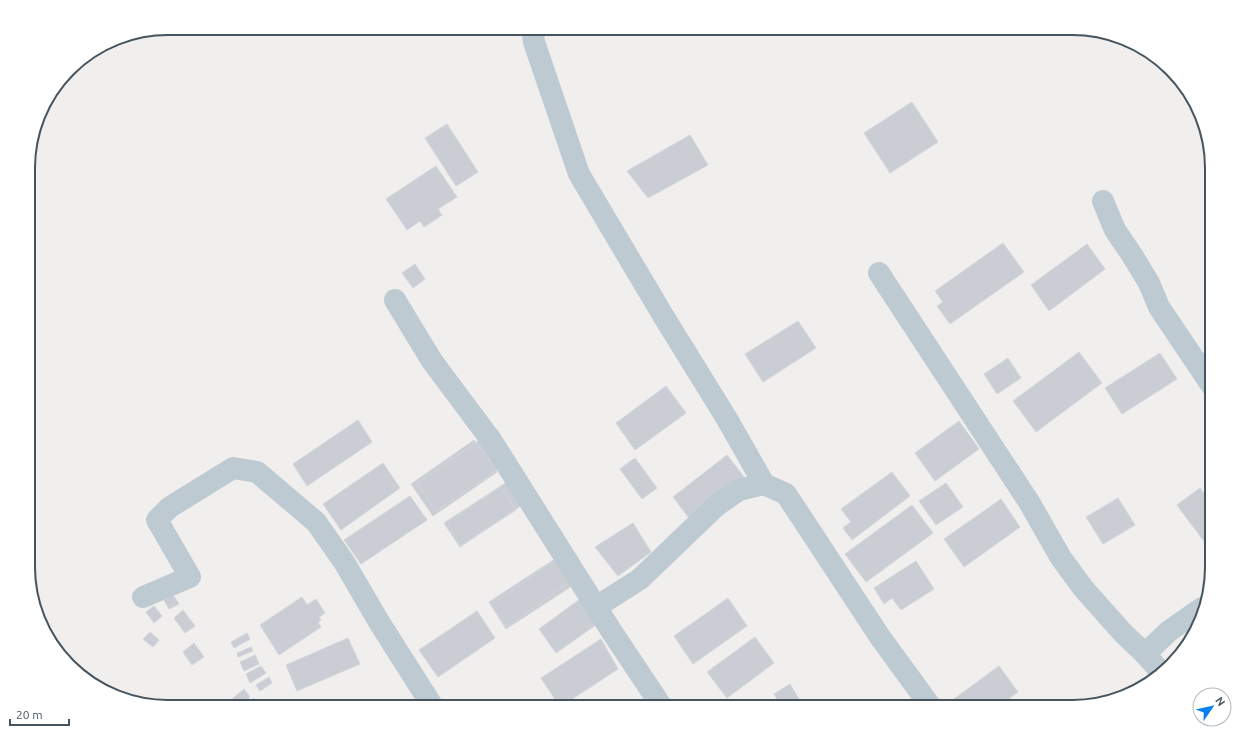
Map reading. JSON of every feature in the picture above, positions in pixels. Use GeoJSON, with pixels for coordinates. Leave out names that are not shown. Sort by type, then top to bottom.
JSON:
{"type":"FeatureCollection","features":[{"type":"Feature","properties":{"kind":"street"},"geometry":{"type":"LineString","coordinates":[[533,35],[534,42],[579,174],[727,419],[764,484],[786,494],[880,637],[926,700]]}},
{"type":"Feature","properties":{"kind":"street"},"geometry":{"type":"LineString","coordinates":[[1103,202],[1115,230],[1150,283],[1159,307],[1205,376]]}},
{"type":"Feature","properties":{"kind":"street"},"geometry":{"type":"LineString","coordinates":[[879,273],[1029,502],[1061,558],[1083,588],[1123,633],[1158,669]]}},
{"type":"Feature","properties":{"kind":"street"},"geometry":{"type":"LineString","coordinates":[[395,300],[432,361],[491,440],[596,607],[657,700]]}},
{"type":"Feature","properties":{"kind":"street"},"geometry":{"type":"LineString","coordinates":[[143,597],[190,577],[157,520],[170,507],[233,468],[257,472],[316,522],[344,562],[379,622],[429,700]]}},
{"type":"Feature","properties":{"kind":"street"},"geometry":{"type":"LineString","coordinates":[[596,607],[640,579],[716,506],[739,490],[764,484]]}},
{"type":"Feature","properties":{"kind":"street"},"geometry":{"type":"LineString","coordinates":[[1145,654],[1169,631],[1198,611]]}},
{"type":"Feature","properties":{"kind":"building"},"geometry":{"type":"Polygon","coordinates":[[[912,102],[938,142],[890,173],[864,133],[912,102]]]}},
{"type":"Feature","properties":{"kind":"building"},"geometry":{"type":"Polygon","coordinates":[[[447,124],[478,172],[456,186],[425,138],[447,124]]]}},
{"type":"Feature","properties":{"kind":"building"},"geometry":{"type":"Polygon","coordinates":[[[690,135],[708,165],[648,198],[627,171],[690,135]]]}},
{"type":"Feature","properties":{"kind":"building"},"geometry":{"type":"Polygon","coordinates":[[[436,166],[457,197],[438,209],[442,215],[424,227],[420,221],[407,230],[386,199],[436,166]]]}},
{"type":"Feature","properties":{"kind":"building"},"geometry":{"type":"Polygon","coordinates":[[[1003,243],[1024,272],[950,324],[937,306],[943,302],[935,291],[1003,243]]]}},
{"type":"Feature","properties":{"kind":"building"},"geometry":{"type":"Polygon","coordinates":[[[1087,244],[1105,269],[1049,311],[1031,285],[1087,244]]]}},
{"type":"Feature","properties":{"kind":"building"},"geometry":{"type":"Polygon","coordinates":[[[415,264],[425,279],[413,288],[402,273],[415,264]]]}},
{"type":"Feature","properties":{"kind":"building"},"geometry":{"type":"Polygon","coordinates":[[[798,321],[816,348],[763,382],[745,354],[798,321]]]}},
{"type":"Feature","properties":{"kind":"building"},"geometry":{"type":"Polygon","coordinates":[[[1079,352],[1102,383],[1036,432],[1013,401],[1079,352]]]}},
{"type":"Feature","properties":{"kind":"building"},"geometry":{"type":"Polygon","coordinates":[[[1160,353],[1177,379],[1122,414],[1105,388],[1160,353]]]}},
{"type":"Feature","properties":{"kind":"building"},"geometry":{"type":"Polygon","coordinates":[[[1008,358],[1021,378],[997,394],[984,374],[1008,358]]]}},
{"type":"Feature","properties":{"kind":"building"},"geometry":{"type":"Polygon","coordinates":[[[666,386],[686,413],[635,450],[616,423],[666,386]]]}},
{"type":"Feature","properties":{"kind":"building"},"geometry":{"type":"Polygon","coordinates":[[[358,420],[372,442],[307,486],[293,464],[358,420]]]}},
{"type":"Feature","properties":{"kind":"building"},"geometry":{"type":"Polygon","coordinates":[[[959,421],[979,449],[935,481],[915,453],[959,421]]]}},
{"type":"Feature","properties":{"kind":"building"},"geometry":{"type":"Polygon","coordinates":[[[484,437],[504,465],[436,511],[417,483],[484,437]]]}},
{"type":"Feature","properties":{"kind":"building"},"geometry":{"type":"Polygon","coordinates":[[[474,440],[497,472],[433,516],[411,484],[474,440]]]}},
{"type":"Feature","properties":{"kind":"building"},"geometry":{"type":"Polygon","coordinates":[[[727,455],[744,477],[689,518],[673,497],[727,455]]]}},
{"type":"Feature","properties":{"kind":"building"},"geometry":{"type":"Polygon","coordinates":[[[635,458],[657,488],[642,499],[620,469],[635,458]]]}},
{"type":"Feature","properties":{"kind":"building"},"geometry":{"type":"Polygon","coordinates":[[[383,463],[400,488],[341,530],[323,504],[383,463]]]}},
{"type":"Feature","properties":{"kind":"building"},"geometry":{"type":"Polygon","coordinates":[[[892,472],[910,496],[852,540],[843,528],[851,522],[841,509],[892,472]]]}},
{"type":"Feature","properties":{"kind":"building"},"geometry":{"type":"Polygon","coordinates":[[[510,480],[525,503],[460,547],[444,523],[510,480]]]}},
{"type":"Feature","properties":{"kind":"building"},"geometry":{"type":"Polygon","coordinates":[[[946,483],[963,507],[936,525],[919,501],[946,483]]]}},
{"type":"Feature","properties":{"kind":"building"},"geometry":{"type":"Polygon","coordinates":[[[501,487],[516,510],[461,545],[446,522],[501,487]]]}},
{"type":"Feature","properties":{"kind":"building"},"geometry":{"type":"Polygon","coordinates":[[[1200,488],[1205,495],[1205,543],[1177,505],[1200,488]]]}},
{"type":"Feature","properties":{"kind":"building"},"geometry":{"type":"Polygon","coordinates":[[[410,496],[427,520],[361,564],[344,540],[410,496]]]}},
{"type":"Feature","properties":{"kind":"building"},"geometry":{"type":"Polygon","coordinates":[[[1118,498],[1135,525],[1103,544],[1086,517],[1118,498]]]}},
{"type":"Feature","properties":{"kind":"building"},"geometry":{"type":"Polygon","coordinates":[[[1001,499],[1020,527],[964,567],[944,539],[1001,499]]]}},
{"type":"Feature","properties":{"kind":"building"},"geometry":{"type":"Polygon","coordinates":[[[912,505],[933,533],[866,582],[845,554],[912,505]]]}},
{"type":"Feature","properties":{"kind":"building"},"geometry":{"type":"Polygon","coordinates":[[[633,523],[651,552],[618,576],[595,547],[633,523]]]}},
{"type":"Feature","properties":{"kind":"building"},"geometry":{"type":"Polygon","coordinates":[[[558,557],[575,584],[506,629],[489,602],[558,557]]]}},
{"type":"Feature","properties":{"kind":"building"},"geometry":{"type":"Polygon","coordinates":[[[559,557],[574,579],[507,627],[491,605],[559,557]]]}},
{"type":"Feature","properties":{"kind":"building"},"geometry":{"type":"Polygon","coordinates":[[[916,561],[934,589],[901,610],[892,598],[884,604],[874,588],[916,561]]]}},
{"type":"Feature","properties":{"kind":"building"},"geometry":{"type":"Polygon","coordinates":[[[173,595],[179,604],[169,609],[164,600],[173,595]]]}},
{"type":"Feature","properties":{"kind":"building"},"geometry":{"type":"Polygon","coordinates":[[[302,597],[307,605],[316,599],[325,613],[319,617],[321,620],[318,622],[321,627],[279,655],[260,625],[302,597]]]}},
{"type":"Feature","properties":{"kind":"building"},"geometry":{"type":"Polygon","coordinates":[[[583,597],[600,622],[556,653],[539,629],[583,597]]]}},
{"type":"Feature","properties":{"kind":"building"},"geometry":{"type":"Polygon","coordinates":[[[728,598],[747,626],[693,664],[674,636],[728,598]]]}},
{"type":"Feature","properties":{"kind":"building"},"geometry":{"type":"Polygon","coordinates":[[[154,606],[162,616],[154,623],[146,612],[154,606]]]}},
{"type":"Feature","properties":{"kind":"building"},"geometry":{"type":"Polygon","coordinates":[[[183,610],[195,626],[185,633],[174,618],[183,610]]]}},
{"type":"Feature","properties":{"kind":"building"},"geometry":{"type":"Polygon","coordinates":[[[477,611],[495,638],[438,677],[419,650],[477,611]]]}},
{"type":"Feature","properties":{"kind":"building"},"geometry":{"type":"Polygon","coordinates":[[[150,632],[159,640],[153,647],[143,639],[150,632]]]}},
{"type":"Feature","properties":{"kind":"building"},"geometry":{"type":"Polygon","coordinates":[[[247,633],[250,639],[234,648],[231,642],[247,633]]]}},
{"type":"Feature","properties":{"kind":"building"},"geometry":{"type":"Polygon","coordinates":[[[755,637],[774,663],[727,698],[707,672],[755,637]]]}},
{"type":"Feature","properties":{"kind":"building"},"geometry":{"type":"Polygon","coordinates":[[[348,638],[360,664],[297,691],[286,665],[348,638]]]}},
{"type":"Feature","properties":{"kind":"building"},"geometry":{"type":"Polygon","coordinates":[[[601,639],[618,669],[571,700],[555,700],[541,678],[601,639]]]}},
{"type":"Feature","properties":{"kind":"building"},"geometry":{"type":"Polygon","coordinates":[[[194,643],[204,657],[192,665],[183,652],[194,643]]]}},
{"type":"Feature","properties":{"kind":"building"},"geometry":{"type":"Polygon","coordinates":[[[251,647],[253,651],[238,657],[237,653],[251,647]]]}},
{"type":"Feature","properties":{"kind":"building"},"geometry":{"type":"Polygon","coordinates":[[[255,655],[259,664],[244,671],[240,662],[255,655]]]}},
{"type":"Feature","properties":{"kind":"building"},"geometry":{"type":"Polygon","coordinates":[[[261,666],[266,673],[250,683],[246,674],[261,666]]]}},
{"type":"Feature","properties":{"kind":"building"},"geometry":{"type":"Polygon","coordinates":[[[999,666],[1018,692],[1007,700],[954,699],[999,666]]]}},
{"type":"Feature","properties":{"kind":"building"},"geometry":{"type":"Polygon","coordinates":[[[269,677],[272,683],[260,691],[256,685],[269,677]]]}},
{"type":"Feature","properties":{"kind":"building"},"geometry":{"type":"Polygon","coordinates":[[[790,684],[800,700],[778,700],[774,694],[790,684]]]}},
{"type":"Feature","properties":{"kind":"building"},"geometry":{"type":"Polygon","coordinates":[[[244,689],[250,697],[246,700],[232,699],[244,689]]]}}]}
